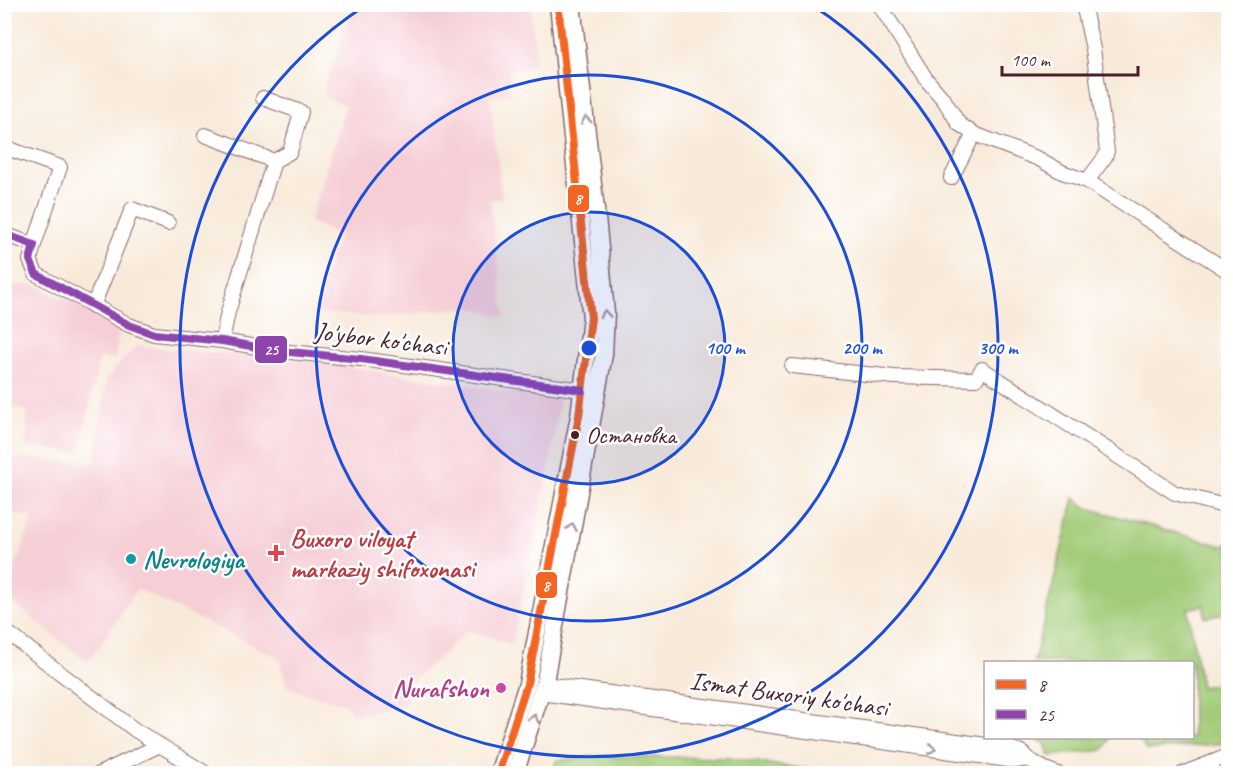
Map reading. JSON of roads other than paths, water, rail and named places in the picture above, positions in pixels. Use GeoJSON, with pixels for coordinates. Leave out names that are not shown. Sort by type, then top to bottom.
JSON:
{"type":"FeatureCollection","features":[{"type":"Feature","properties":{"kind":"main road"},"geometry":{"type":"LineString","coordinates":[[498,774],[527,684],[582,390],[591,318],[558,4]]}},
{"type":"Feature","properties":{"kind":"main road"},"geometry":{"type":"LineString","coordinates":[[515,774],[543,687],[604,354],[606,326],[598,227],[572,4]]}},
{"type":"Feature","properties":{"kind":"street"},"geometry":{"type":"LineString","coordinates":[[879,4],[926,79],[944,100],[959,124],[974,134],[1039,159],[1062,172],[1087,181],[1228,271]]}},
{"type":"Feature","properties":{"kind":"street"},"geometry":{"type":"LineString","coordinates":[[1083,4],[1094,49],[1107,151],[1087,181]]}},
{"type":"Feature","properties":{"kind":"street"},"geometry":{"type":"LineString","coordinates":[[222,341],[228,312],[274,161],[290,152],[301,112],[263,98]]}},
{"type":"Feature","properties":{"kind":"street"},"geometry":{"type":"LineString","coordinates":[[951,178],[974,134]]}},
{"type":"Feature","properties":{"kind":"street"},"geometry":{"type":"LineString","coordinates":[[205,135],[274,161]]}},
{"type":"Feature","properties":{"kind":"street"},"geometry":{"type":"LineString","coordinates":[[4,147],[60,167],[34,245],[4,234]]}},
{"type":"Feature","properties":{"kind":"street"},"geometry":{"type":"LineString","coordinates":[[93,306],[132,209],[168,223]]}},
{"type":"Feature","properties":{"kind":"street","name":"Jo'ybor ko'chasi"},"geometry":{"type":"LineString","coordinates":[[34,245],[30,260],[36,274],[129,325],[154,334],[361,359],[582,390]]}},
{"type":"Feature","properties":{"kind":"street"},"geometry":{"type":"LineString","coordinates":[[792,366],[894,377],[976,379],[982,369],[1175,493],[1228,507]]}},
{"type":"Feature","properties":{"kind":"street"},"geometry":{"type":"LineString","coordinates":[[4,630],[126,724],[207,774]]}},
{"type":"Feature","properties":{"kind":"street","name":"Ismat Buxoriy ko'chasi"},"geometry":{"type":"LineString","coordinates":[[543,687],[1015,761],[1028,759],[1058,774]]}},
{"type":"Feature","properties":{"kind":"street"},"geometry":{"type":"LineString","coordinates":[[99,774],[160,745]]}},
{"type":"Feature","properties":{"kind":"street"},"geometry":{"type":"LineString","coordinates":[[1182,774],[1228,756]]}},
{"type":"Feature","properties":{"kind":"place","name":"Остановка"},"geometry":{"type":"Point","coordinates":[575,435]}},
{"type":"Feature","properties":{"kind":"place","name":"Buxoro viloyat markaziy shifoxonasi"},"geometry":{"type":"Point","coordinates":[276,553]}},
{"type":"Feature","properties":{"kind":"place","name":"Nevrologiya"},"geometry":{"type":"Point","coordinates":[131,559]}},
{"type":"Feature","properties":{"kind":"place","name":"Nurafshon"},"geometry":{"type":"Point","coordinates":[501,688]}}]}
